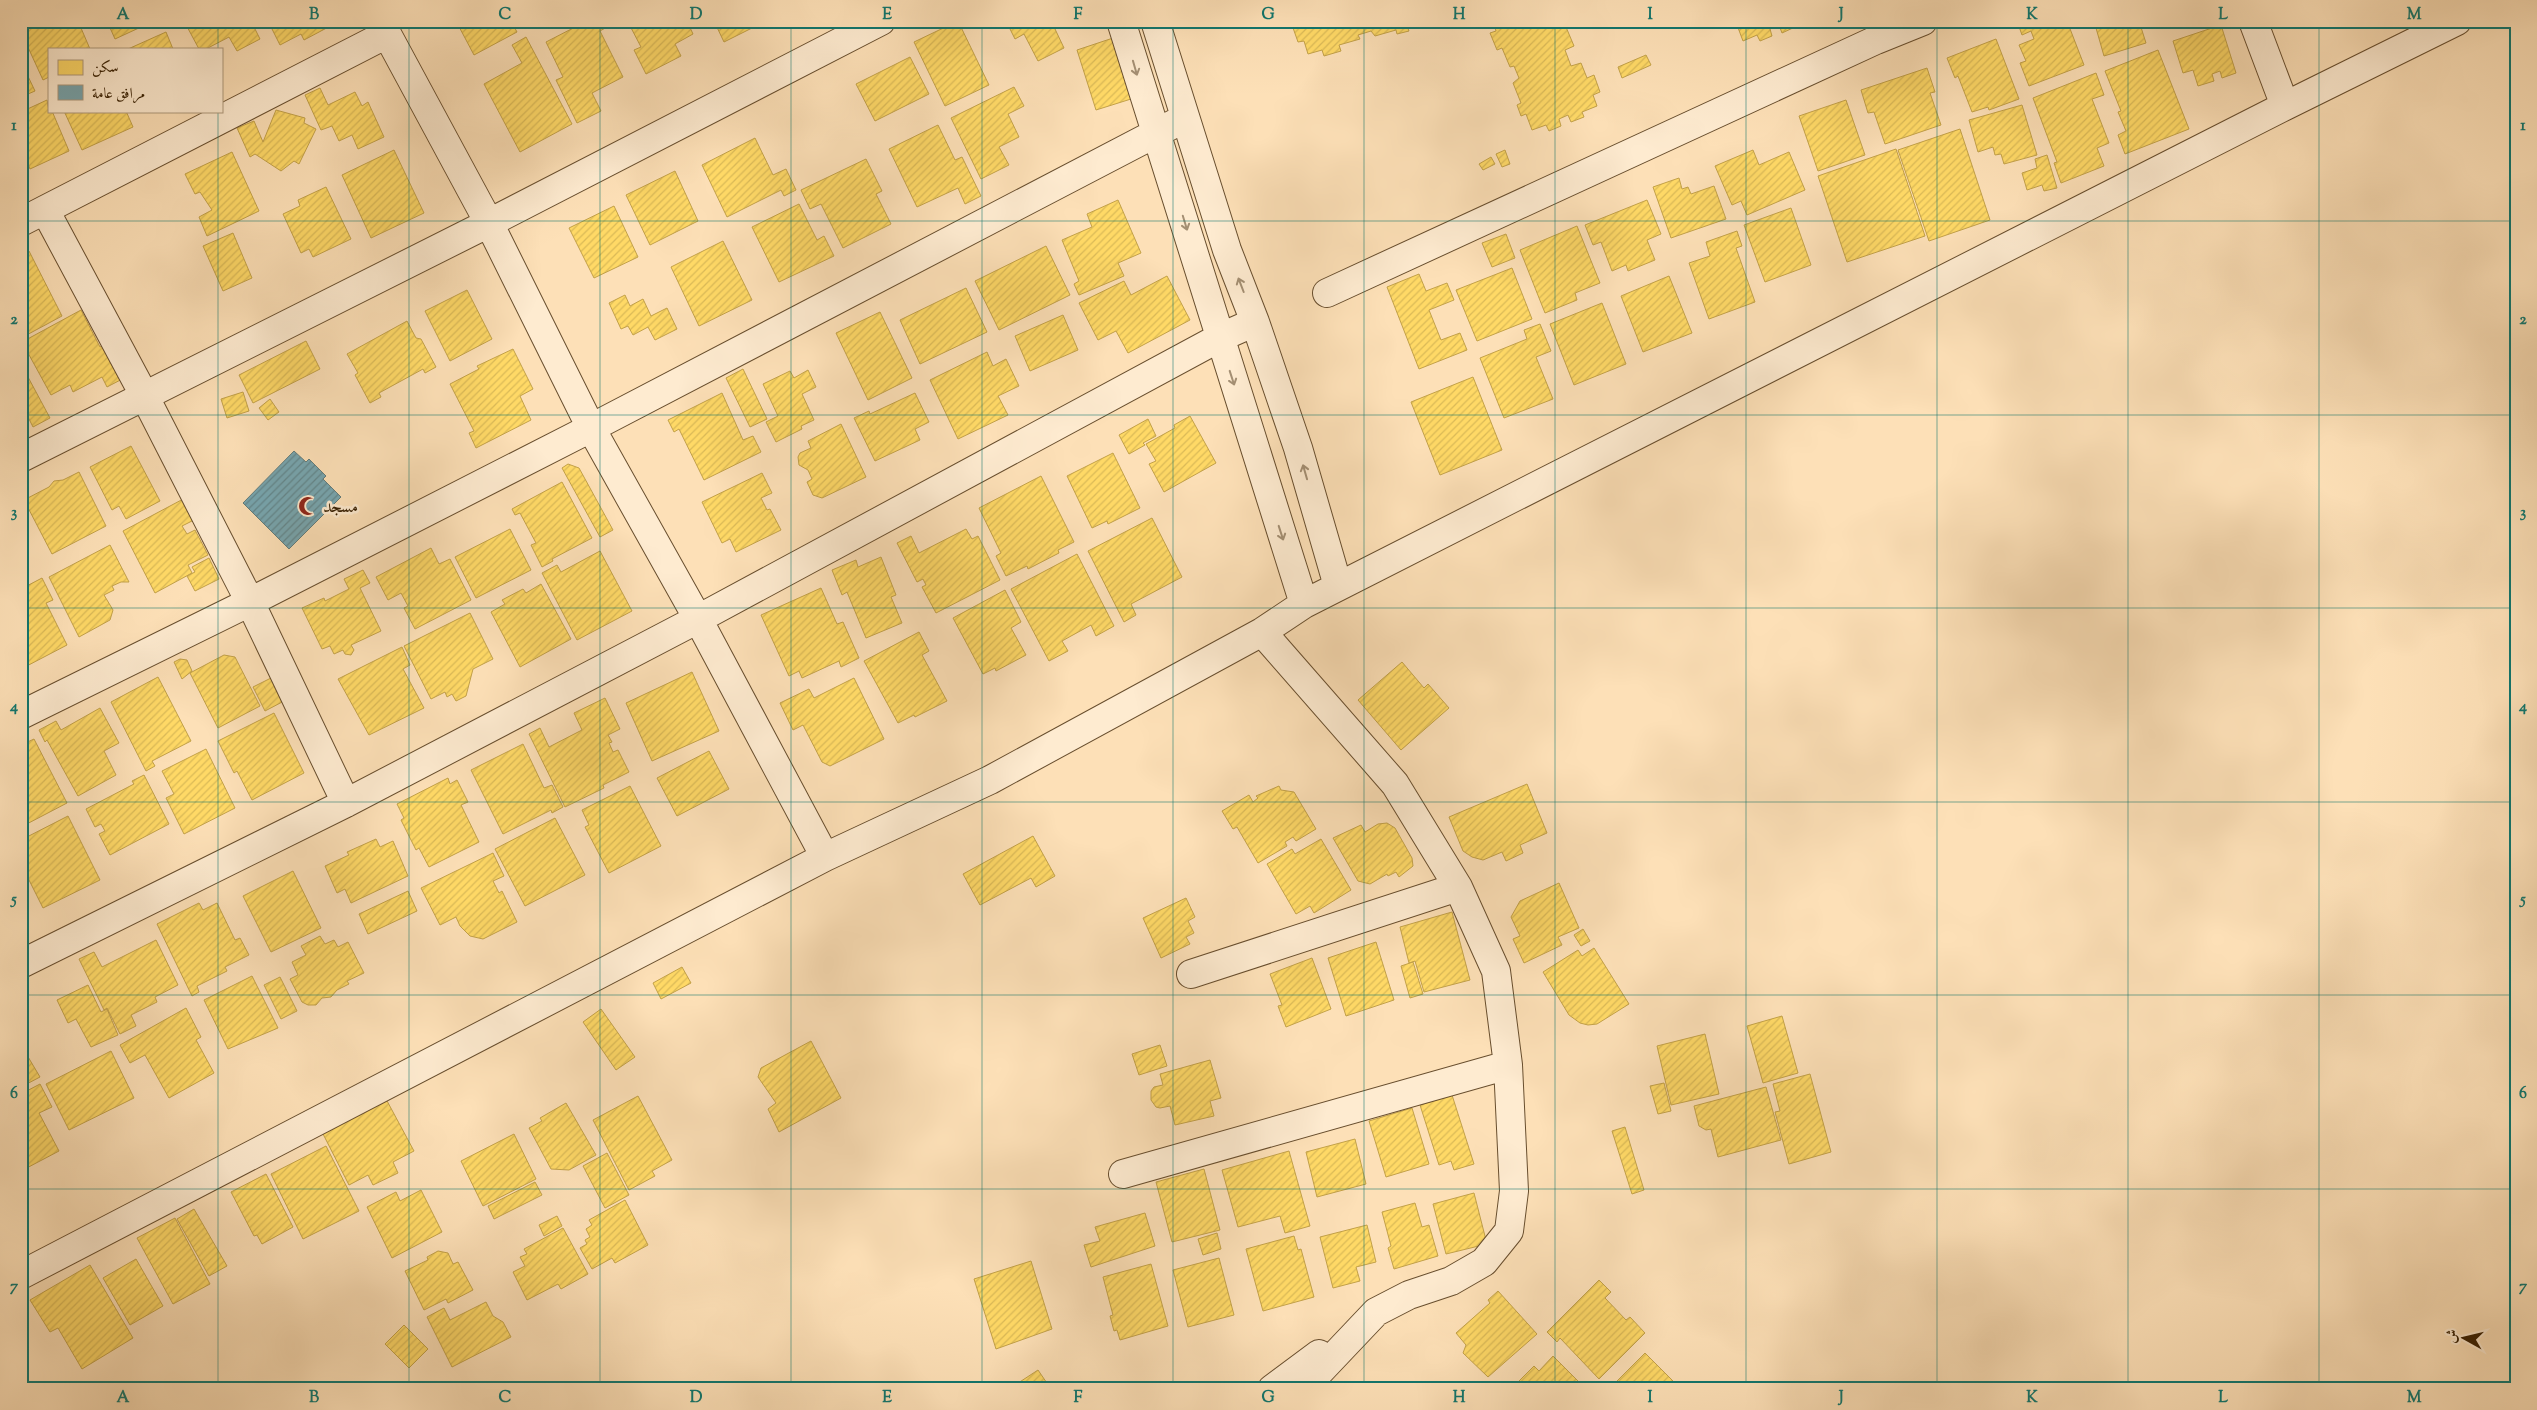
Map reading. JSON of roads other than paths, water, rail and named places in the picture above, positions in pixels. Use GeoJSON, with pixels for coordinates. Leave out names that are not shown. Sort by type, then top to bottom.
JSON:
{"type":"FeatureCollection","features":[{"type":"Feature","properties":{"kind":"street"},"geometry":{"type":"LineString","coordinates":[[21,458],[489,223],[881,21]]}},
{"type":"Feature","properties":{"kind":"street"},"geometry":{"type":"LineString","coordinates":[[1121,21],[1304,604]]}},
{"type":"Feature","properties":{"kind":"street"},"geometry":{"type":"LineString","coordinates":[[1156,21],[1227,250],[1255,322],[1298,448],[1338,586]]}},
{"type":"Feature","properties":{"kind":"street"},"geometry":{"type":"LineString","coordinates":[[1328,294],[1873,31],[1923,21]]}},
{"type":"Feature","properties":{"kind":"street"},"geometry":{"type":"LineString","coordinates":[[2252,21],[2285,106]]}},
{"type":"Feature","properties":{"kind":"street"},"geometry":{"type":"LineString","coordinates":[[21,1275],[824,857],[990,780],[1262,632],[1304,604],[1338,586],[2285,106],[2458,21]]}},
{"type":"Feature","properties":{"kind":"street"},"geometry":{"type":"LineString","coordinates":[[346,804],[250,602],[144,396],[33,216],[383,28],[489,223],[591,428],[698,619],[824,857]]}},
{"type":"Feature","properties":{"kind":"street"},"geometry":{"type":"LineString","coordinates":[[21,715],[250,602],[591,428],[1185,118]]}},
{"type":"Feature","properties":{"kind":"street"},"geometry":{"type":"LineString","coordinates":[[21,964],[346,804],[698,619],[1219,338],[1255,322]]}},
{"type":"Feature","properties":{"kind":"street"},"geometry":{"type":"LineString","coordinates":[[1262,632],[1396,784],[1458,887],[1496,971],[1508,1065],[1514,1191],[1509,1231],[1484,1262],[1451,1281],[1409,1295],[1376,1312],[1272,1389]]}},
{"type":"Feature","properties":{"kind":"street"},"geometry":{"type":"LineString","coordinates":[[1191,974],[1458,887]]}},
{"type":"Feature","properties":{"kind":"street"},"geometry":{"type":"LineString","coordinates":[[1123,1174],[1508,1065]]}},
{"type":"Feature","properties":{"kind":"street"},"geometry":{"type":"LineString","coordinates":[[1303,1389],[1376,1312]]}},
{"type":"Feature","properties":{"kind":"place","name":"مسجد"},"geometry":{"type":"Point","coordinates":[308,506]}}]}
